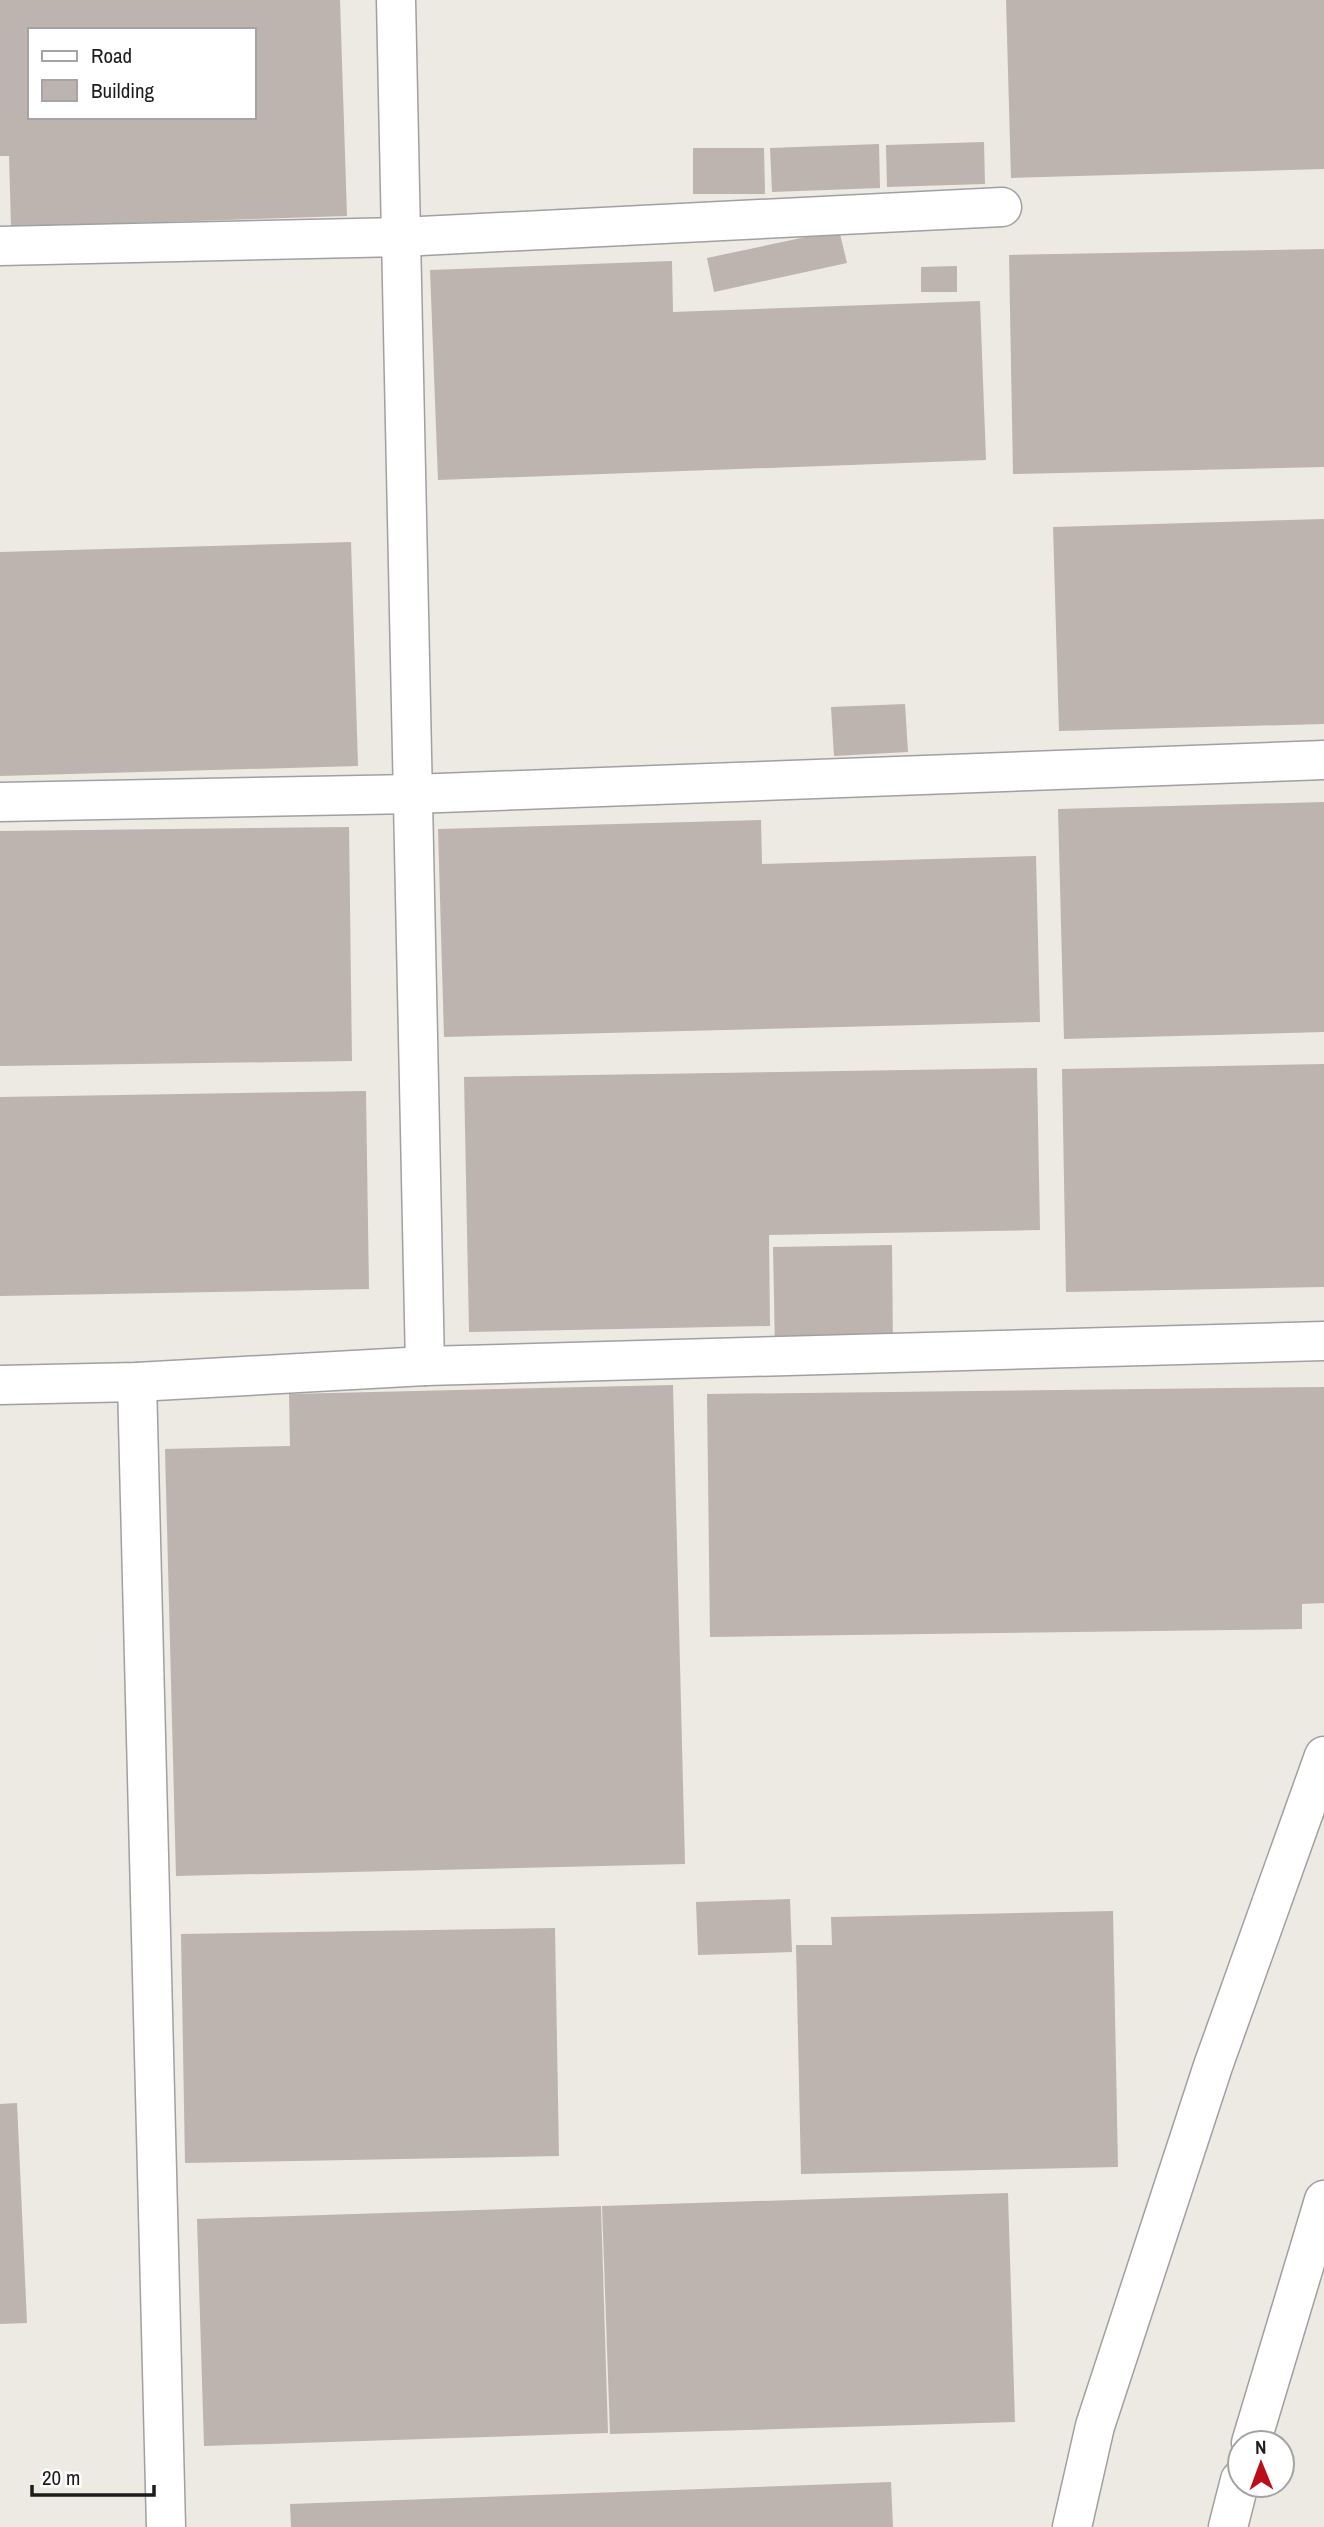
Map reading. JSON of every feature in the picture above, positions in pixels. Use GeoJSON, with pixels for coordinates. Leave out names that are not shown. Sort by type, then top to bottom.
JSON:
{"type":"FeatureCollection","features":[{"type":"Feature","properties":{"kind":"lane"},"geometry":{"type":"LineString","coordinates":[[396,0],[425,1366]]}},
{"type":"Feature","properties":{"kind":"lane"},"geometry":{"type":"LineString","coordinates":[[0,246],[401,237],[1002,207]]}},
{"type":"Feature","properties":{"kind":"lane"},"geometry":{"type":"LineString","coordinates":[[0,803],[413,794],[1324,760]]}},
{"type":"Feature","properties":{"kind":"lane"},"geometry":{"type":"LineString","coordinates":[[0,1385],[136,1382],[425,1366],[1324,1340]]}},
{"type":"Feature","properties":{"kind":"lane"},"geometry":{"type":"LineString","coordinates":[[136,1382],[166,2527]]}},
{"type":"Feature","properties":{"kind":"lane"},"geometry":{"type":"LineString","coordinates":[[1072,2527],[1103,2401],[1213,2066],[1324,1756]]}},
{"type":"Feature","properties":{"kind":"lane"},"geometry":{"type":"LineString","coordinates":[[1255,2429],[1324,2200]]}},
{"type":"Feature","properties":{"kind":"lane"},"geometry":{"type":"LineString","coordinates":[[1228,2527],[1235,2499]]}},
{"type":"Feature","properties":{"kind":"building"},"geometry":{"type":"Polygon","coordinates":[[[0,0],[340,0],[347,216],[11,227],[9,156],[0,156],[0,0]]]}},
{"type":"Feature","properties":{"kind":"building"},"geometry":{"type":"Polygon","coordinates":[[[1006,0],[1324,0],[1324,169],[1011,178],[1006,0]]]}},
{"type":"Feature","properties":{"kind":"building"},"geometry":{"type":"Polygon","coordinates":[[[984,142],[985,184],[887,187],[886,145],[984,142]]]}},
{"type":"Feature","properties":{"kind":"building"},"geometry":{"type":"Polygon","coordinates":[[[879,144],[880,188],[772,192],[770,148],[879,144]]]}},
{"type":"Feature","properties":{"kind":"building"},"geometry":{"type":"Polygon","coordinates":[[[693,148],[764,148],[765,194],[693,194],[693,148]]]}},
{"type":"Feature","properties":{"kind":"building"},"geometry":{"type":"Polygon","coordinates":[[[839,230],[847,263],[714,292],[707,258],[839,230]]]}},
{"type":"Feature","properties":{"kind":"building"},"geometry":{"type":"Polygon","coordinates":[[[1324,249],[1324,467],[1013,474],[1009,255],[1324,249]]]}},
{"type":"Feature","properties":{"kind":"building"},"geometry":{"type":"Polygon","coordinates":[[[672,261],[673,312],[980,301],[986,460],[438,480],[430,270],[672,261]]]}},
{"type":"Feature","properties":{"kind":"building"},"geometry":{"type":"Polygon","coordinates":[[[957,266],[957,292],[921,292],[921,267],[957,266]]]}},
{"type":"Feature","properties":{"kind":"building"},"geometry":{"type":"Polygon","coordinates":[[[1324,519],[1324,724],[1059,731],[1053,527],[1324,519]]]}},
{"type":"Feature","properties":{"kind":"building"},"geometry":{"type":"Polygon","coordinates":[[[351,542],[358,766],[0,776],[0,552],[351,542]]]}},
{"type":"Feature","properties":{"kind":"building"},"geometry":{"type":"Polygon","coordinates":[[[905,704],[908,752],[834,756],[831,707],[905,704]]]}},
{"type":"Feature","properties":{"kind":"building"},"geometry":{"type":"Polygon","coordinates":[[[1324,802],[1324,1032],[1064,1039],[1058,809],[1324,802]]]}},
{"type":"Feature","properties":{"kind":"building"},"geometry":{"type":"Polygon","coordinates":[[[761,820],[762,864],[1036,856],[1040,1022],[444,1037],[438,829],[761,820]]]}},
{"type":"Feature","properties":{"kind":"building"},"geometry":{"type":"Polygon","coordinates":[[[349,827],[352,1061],[0,1066],[0,831],[349,827]]]}},
{"type":"Feature","properties":{"kind":"building"},"geometry":{"type":"Polygon","coordinates":[[[1324,1064],[1324,1287],[1066,1292],[1062,1069],[1324,1064]]]}},
{"type":"Feature","properties":{"kind":"building"},"geometry":{"type":"Polygon","coordinates":[[[1037,1068],[1040,1230],[769,1235],[770,1326],[469,1332],[464,1077],[1037,1068]]]}},
{"type":"Feature","properties":{"kind":"building"},"geometry":{"type":"Polygon","coordinates":[[[366,1091],[369,1289],[0,1296],[0,1097],[366,1091]]]}},
{"type":"Feature","properties":{"kind":"building"},"geometry":{"type":"Polygon","coordinates":[[[892,1245],[893,1349],[775,1351],[773,1247],[892,1245]]]}},
{"type":"Feature","properties":{"kind":"building"},"geometry":{"type":"Polygon","coordinates":[[[673,1385],[685,1864],[176,1876],[165,1449],[290,1446],[289,1394],[673,1385]]]}},
{"type":"Feature","properties":{"kind":"building"},"geometry":{"type":"Polygon","coordinates":[[[1324,1387],[1324,1603],[1302,1604],[1302,1629],[710,1637],[707,1394],[1324,1387]]]}},
{"type":"Feature","properties":{"kind":"building"},"geometry":{"type":"Polygon","coordinates":[[[790,1899],[792,1952],[698,1955],[696,1902],[790,1899]]]}},
{"type":"Feature","properties":{"kind":"building"},"geometry":{"type":"Polygon","coordinates":[[[1113,1911],[1118,2167],[801,2174],[796,1945],[832,1945],[831,1917],[1113,1911]]]}},
{"type":"Feature","properties":{"kind":"building"},"geometry":{"type":"Polygon","coordinates":[[[555,1928],[559,2156],[185,2163],[181,1934],[555,1928]]]}},
{"type":"Feature","properties":{"kind":"building"},"geometry":{"type":"Polygon","coordinates":[[[17,2103],[27,2323],[0,2324],[0,2104],[17,2103]]]}},
{"type":"Feature","properties":{"kind":"building"},"geometry":{"type":"Polygon","coordinates":[[[1008,2193],[1015,2422],[610,2434],[602,2206],[1008,2193]]]}},
{"type":"Feature","properties":{"kind":"building"},"geometry":{"type":"Polygon","coordinates":[[[601,2206],[608,2433],[204,2446],[197,2219],[601,2206]]]}},
{"type":"Feature","properties":{"kind":"building"},"geometry":{"type":"Polygon","coordinates":[[[891,2482],[893,2527],[291,2527],[290,2504],[891,2482]]]}}]}
